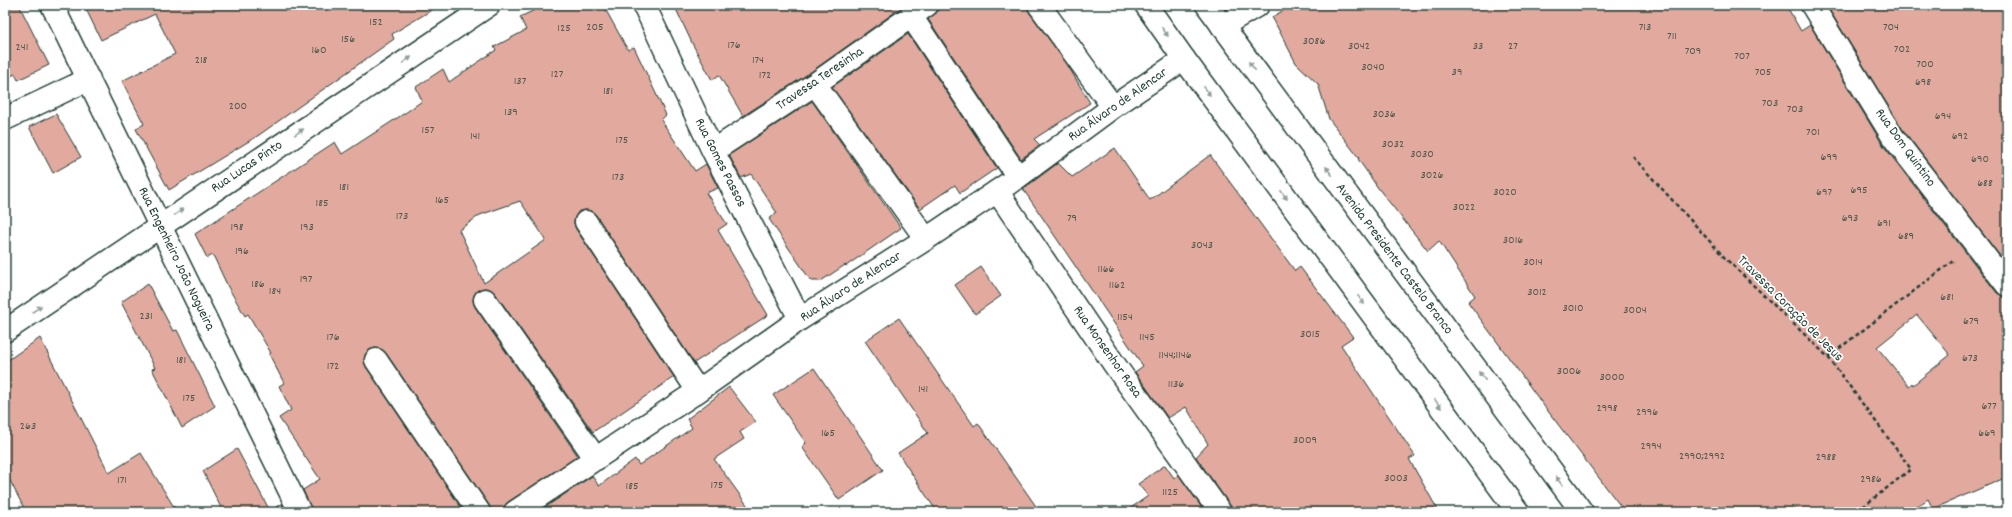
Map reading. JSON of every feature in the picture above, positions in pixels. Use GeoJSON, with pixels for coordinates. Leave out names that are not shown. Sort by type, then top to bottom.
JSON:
{"type":"FeatureCollection","features":[{"type":"Feature","properties":{"kind":"street","name":"Rua Engenheiro João Nogueira"},"geometry":{"type":"LineString","coordinates":[[52,5],[300,512]]}},
{"type":"Feature","properties":{"kind":"street","name":"Rua Lucas Pinto"},"geometry":{"type":"LineString","coordinates":[[5,331],[159,226],[490,5]]}},
{"type":"Feature","properties":{"kind":"street","name":"Rua Gomes Passos"},"geometry":{"type":"LineString","coordinates":[[644,5],[713,151],[800,319]]}},
{"type":"Feature","properties":{"kind":"street"},"geometry":{"type":"LineString","coordinates":[[1039,5],[1113,108]]}},
{"type":"Feature","properties":{"kind":"street"},"geometry":{"type":"LineString","coordinates":[[1146,5],[1184,59],[1518,512]]}},
{"type":"Feature","properties":{"kind":"street","name":"Avenida Presidente Castelo Branco"},"geometry":{"type":"LineString","coordinates":[[1207,5],[1582,512]]}},
{"type":"Feature","properties":{"kind":"street"},"geometry":{"type":"LineString","coordinates":[[1222,26],[1258,5]]}},
{"type":"Feature","properties":{"kind":"street","name":"Rua Dom Quintino"},"geometry":{"type":"LineString","coordinates":[[1812,5],[1893,137],[2007,285]]}},
{"type":"Feature","properties":{"kind":"street"},"geometry":{"type":"LineString","coordinates":[[919,10],[1018,177]]}},
{"type":"Feature","properties":{"kind":"street","name":"Travessa Teresinha"},"geometry":{"type":"LineString","coordinates":[[713,151],[815,84],[919,10]]}},
{"type":"Feature","properties":{"kind":"street","name":"Rua Álvaro de Alencar"},"geometry":{"type":"LineString","coordinates":[[521,510],[698,391],[800,319],[926,239],[1018,177],[1184,59]]}},
{"type":"Feature","properties":{"kind":"street"},"geometry":{"type":"LineString","coordinates":[[5,119],[88,78]]}},
{"type":"Feature","properties":{"kind":"street"},"geometry":{"type":"LineString","coordinates":[[815,84],[926,239]]}},
{"type":"Feature","properties":{"kind":"street","name":"Rua Monsenhor Rosa"},"geometry":{"type":"LineString","coordinates":[[997,191],[1110,358],[1220,512]]}},
{"type":"Feature","properties":{"kind":"street"},"geometry":{"type":"LineString","coordinates":[[586,222],[698,391]]}},
{"type":"Feature","properties":{"kind":"street"},"geometry":{"type":"LineString","coordinates":[[485,300],[596,459]]}},
{"type":"Feature","properties":{"kind":"street"},"geometry":{"type":"LineString","coordinates":[[376,360],[478,512]]}},
{"type":"Feature","properties":{"kind":"path","name":"Travessa Coração de Jesus"},"geometry":{"type":"LineString","coordinates":[[1633,157],[1726,258],[1828,357],[1911,469],[1859,510]]}},
{"type":"Feature","properties":{"kind":"path"},"geometry":{"type":"LineString","coordinates":[[1828,357],[1976,243]]}},
{"type":"Feature","properties":{"kind":"building"},"geometry":{"type":"Polygon","coordinates":[[[5,5],[19,5],[49,65],[18,80],[15,74],[5,79],[5,5]]]}},
{"type":"Feature","properties":{"kind":"building"},"geometry":{"type":"Polygon","coordinates":[[[84,5],[440,5],[392,34],[394,39],[259,135],[169,190],[136,129],[144,124],[122,81],[175,54],[155,14],[101,40],[84,5]]]}},
{"type":"Feature","properties":{"kind":"building"},"geometry":{"type":"Polygon","coordinates":[[[545,5],[603,5],[628,50],[634,47],[666,115],[661,120],[695,171],[706,164],[718,188],[706,193],[727,224],[718,230],[768,315],[694,363],[596,215],[591,211],[579,211],[575,217],[574,223],[576,229],[674,377],[593,432],[495,293],[490,289],[484,288],[478,290],[474,295],[473,301],[475,307],[578,456],[508,502],[504,506],[503,512],[491,512],[489,505],[386,353],[381,349],[375,348],[369,350],[365,355],[364,361],[366,367],[464,512],[416,512],[413,507],[404,512],[312,512],[303,490],[320,479],[279,418],[291,410],[279,386],[284,383],[269,354],[271,353],[248,314],[245,316],[228,287],[213,255],[207,258],[195,234],[335,142],[342,154],[408,111],[422,101],[416,87],[443,69],[449,82],[496,50],[494,47],[526,30],[520,17],[545,5]],[[520,201],[480,215],[459,230],[484,283],[546,240],[520,201]]]}},
{"type":"Feature","properties":{"kind":"building"},"geometry":{"type":"Polygon","coordinates":[[[674,5],[905,5],[808,74],[743,116],[719,75],[712,80],[674,5]]]}},
{"type":"Feature","properties":{"kind":"building"},"geometry":{"type":"Polygon","coordinates":[[[939,5],[1027,5],[1029,12],[1067,64],[1090,103],[1034,139],[1040,145],[1021,159],[928,19],[938,11],[939,5]]]}},
{"type":"Feature","properties":{"kind":"building"},"geometry":{"type":"Polygon","coordinates":[[[1293,5],[1786,5],[1801,31],[1810,25],[1883,145],[1997,293],[2007,297],[2007,477],[1933,509],[1928,499],[1909,512],[1625,512],[1544,406],[1468,302],[1475,296],[1439,241],[1428,251],[1378,188],[1358,159],[1359,158],[1329,119],[1318,84],[1296,63],[1272,17],[1293,5]],[[1917,315],[1877,347],[1909,386],[1912,383],[1913,385],[1950,355],[1917,315]]]}},
{"type":"Feature","properties":{"kind":"building"},"geometry":{"type":"Polygon","coordinates":[[[1840,5],[2007,5],[2007,265],[1903,130],[1830,11],[1840,5]]]}},
{"type":"Feature","properties":{"kind":"building"},"geometry":{"type":"Polygon","coordinates":[[[908,34],[997,168],[960,193],[955,185],[920,209],[832,87],[908,34]]]}},
{"type":"Feature","properties":{"kind":"building"},"geometry":{"type":"Polygon","coordinates":[[[812,101],[901,228],[846,266],[845,265],[821,281],[811,281],[769,219],[777,213],[751,174],[741,178],[729,155],[812,101]]]}},
{"type":"Feature","properties":{"kind":"building"},"geometry":{"type":"Polygon","coordinates":[[[56,114],[81,157],[53,173],[29,127],[56,114]]]}},
{"type":"Feature","properties":{"kind":"building"},"geometry":{"type":"Polygon","coordinates":[[[1115,148],[1150,200],[1210,155],[1295,271],[1300,267],[1353,337],[1341,345],[1415,456],[1409,459],[1439,512],[1232,512],[1230,505],[1196,457],[1208,444],[1186,407],[1168,418],[1135,372],[1143,366],[1023,189],[1058,163],[1072,177],[1115,148]]]}},
{"type":"Feature","properties":{"kind":"building"},"geometry":{"type":"Polygon","coordinates":[[[981,267],[1001,296],[975,314],[955,285],[981,267]]]}},
{"type":"Feature","properties":{"kind":"building"},"geometry":{"type":"Polygon","coordinates":[[[148,284],[173,331],[177,330],[215,406],[182,428],[152,369],[155,368],[121,302],[148,284]]]}},
{"type":"Feature","properties":{"kind":"building"},"geometry":{"type":"Polygon","coordinates":[[[899,318],[974,426],[978,423],[1040,512],[937,512],[898,453],[928,433],[865,341],[899,318]]]}},
{"type":"Feature","properties":{"kind":"building"},"geometry":{"type":"Polygon","coordinates":[[[40,338],[109,473],[141,453],[177,512],[26,512],[5,471],[5,362],[40,338]]]}},
{"type":"Feature","properties":{"kind":"building"},"geometry":{"type":"Polygon","coordinates":[[[814,368],[883,470],[839,500],[802,447],[806,443],[773,395],[814,368]]]}},
{"type":"Feature","properties":{"kind":"building"},"geometry":{"type":"Polygon","coordinates":[[[729,387],[756,422],[740,432],[744,439],[714,459],[752,512],[538,512],[592,476],[599,486],[635,459],[639,465],[692,428],[687,419],[729,387]]]}},
{"type":"Feature","properties":{"kind":"building"},"geometry":{"type":"Polygon","coordinates":[[[237,449],[270,511],[282,504],[286,512],[223,512],[203,471],[237,449]]]}},
{"type":"Feature","properties":{"kind":"building"},"geometry":{"type":"Polygon","coordinates":[[[1165,465],[1174,478],[1178,474],[1205,512],[1125,512],[1148,496],[1138,484],[1165,465]]]}}]}
